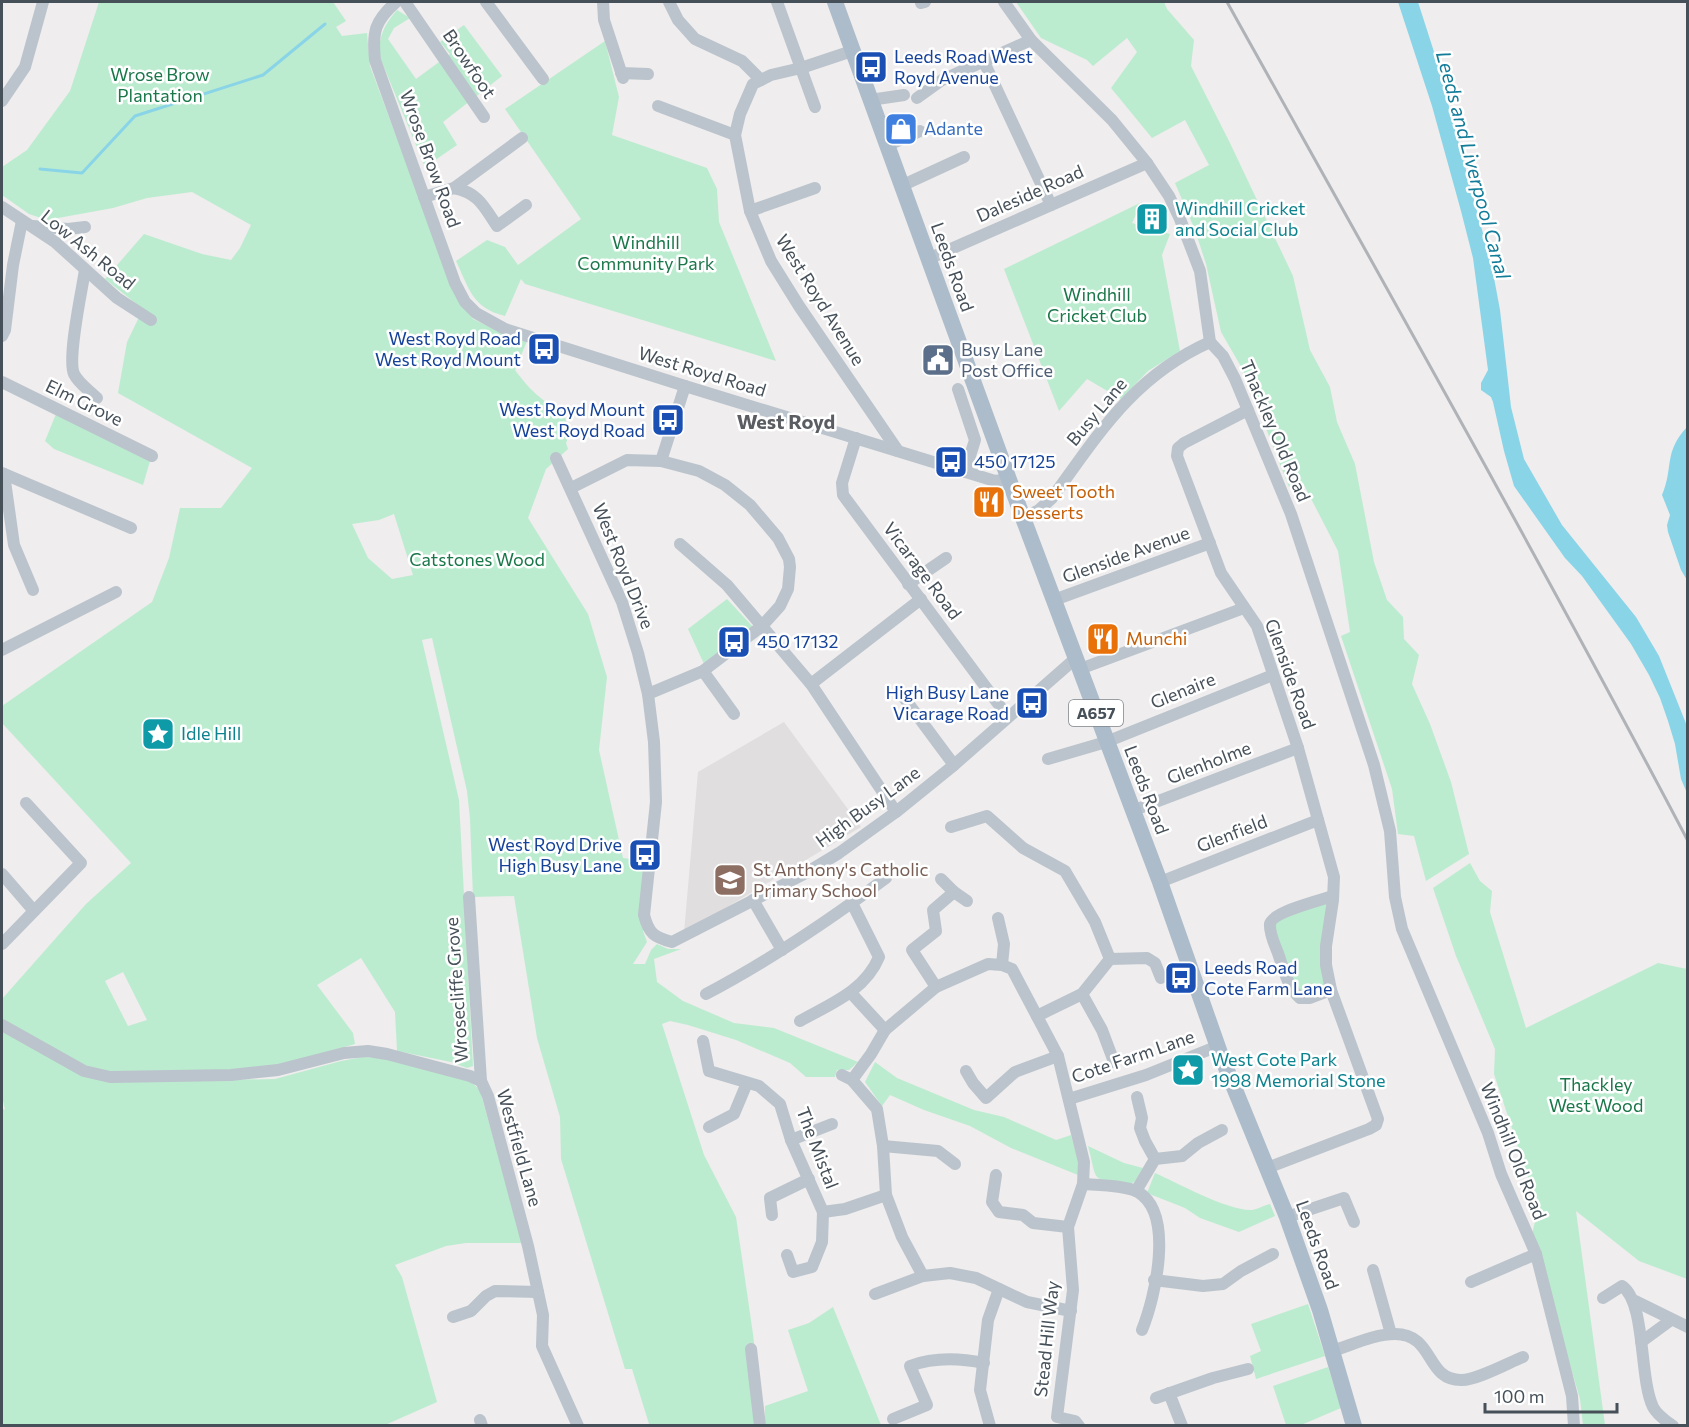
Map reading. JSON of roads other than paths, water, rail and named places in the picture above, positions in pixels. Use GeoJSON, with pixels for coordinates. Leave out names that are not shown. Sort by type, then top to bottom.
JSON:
{"type":"FeatureCollection","features":[{"type":"Feature","properties":{"kind":"main road","name":"Leeds Road"},"geometry":{"type":"LineString","coordinates":[[835,2],[1023,518],[1160,882],[1218,1046],[1287,1217],[1320,1310],[1354,1425]]}},
{"type":"Feature","properties":{"kind":"street"},"geometry":{"type":"LineString","coordinates":[[2,100],[25,67],[43,2]]}},
{"type":"Feature","properties":{"kind":"street","name":"Wrose Brow Road"},"geometry":{"type":"LineString","coordinates":[[396,2],[381,15],[377,26],[373,43],[375,60],[455,283],[465,302],[476,313],[490,321]]}},
{"type":"Feature","properties":{"kind":"street","name":"Browfoot"},"geometry":{"type":"LineString","coordinates":[[405,2],[484,117]]}},
{"type":"Feature","properties":{"kind":"street"},"geometry":{"type":"LineString","coordinates":[[486,2],[543,79]]}},
{"type":"Feature","properties":{"kind":"street"},"geometry":{"type":"LineString","coordinates":[[603,2],[604,21],[622,76],[648,74]]}},
{"type":"Feature","properties":{"kind":"street"},"geometry":{"type":"LineString","coordinates":[[669,2],[678,20],[695,39],[742,61],[761,80],[852,51]]}},
{"type":"Feature","properties":{"kind":"street"},"geometry":{"type":"LineString","coordinates":[[777,2],[815,107]]}},
{"type":"Feature","properties":{"kind":"street","name":"Thackley Old Road"},"geometry":{"type":"LineString","coordinates":[[1004,2],[1031,40],[1112,120],[1147,163],[1169,196],[1180,219],[1200,271],[1210,342],[1223,356],[1291,514],[1374,765],[1390,831],[1395,897]]}},
{"type":"Feature","properties":{"kind":"street"},"geometry":{"type":"LineString","coordinates":[[918,98],[942,80],[1031,40]]}},
{"type":"Feature","properties":{"kind":"street"},"geometry":{"type":"LineString","coordinates":[[984,62],[1051,205]]}},
{"type":"Feature","properties":{"kind":"street","name":"West Royd Avenue"},"geometry":{"type":"LineString","coordinates":[[761,80],[753,84],[748,93],[735,135],[750,211],[771,261],[898,451]]}},
{"type":"Feature","properties":{"kind":"street"},"geometry":{"type":"LineString","coordinates":[[870,100],[903,95]]}},
{"type":"Feature","properties":{"kind":"street"},"geometry":{"type":"LineString","coordinates":[[658,106],[735,135]]}},
{"type":"Feature","properties":{"kind":"street"},"geometry":{"type":"LineString","coordinates":[[886,146],[920,131]]}},
{"type":"Feature","properties":{"kind":"street"},"geometry":{"type":"LineString","coordinates":[[424,197],[454,188],[522,138]]}},
{"type":"Feature","properties":{"kind":"street"},"geometry":{"type":"LineString","coordinates":[[901,186],[964,157]]}},
{"type":"Feature","properties":{"kind":"street","name":"Daleside Road"},"geometry":{"type":"LineString","coordinates":[[928,259],[1147,163]]}},
{"type":"Feature","properties":{"kind":"street"},"geometry":{"type":"LineString","coordinates":[[454,188],[467,190],[477,197],[497,226],[526,205]]}},
{"type":"Feature","properties":{"kind":"street"},"geometry":{"type":"LineString","coordinates":[[750,211],[816,188]]}},
{"type":"Feature","properties":{"kind":"street","name":"Low Ash Road"},"geometry":{"type":"LineString","coordinates":[[2,207],[55,242],[117,298],[151,320]]}},
{"type":"Feature","properties":{"kind":"street"},"geometry":{"type":"LineString","coordinates":[[2,336],[5,330],[13,265],[27,223],[68,229],[86,227]]}},
{"type":"Feature","properties":{"kind":"street"},"geometry":{"type":"LineString","coordinates":[[85,270],[74,334],[73,371],[80,382],[97,398]]}},
{"type":"Feature","properties":{"kind":"street","name":"West Royd Road"},"geometry":{"type":"LineString","coordinates":[[490,321],[505,329],[965,472],[995,481],[1009,479]]}},
{"type":"Feature","properties":{"kind":"street","name":"Busy Lane"},"geometry":{"type":"LineString","coordinates":[[1023,518],[1039,510],[1052,498],[1120,407],[1144,383],[1189,352],[1210,342]]}},
{"type":"Feature","properties":{"kind":"street","name":"Elm Grove"},"geometry":{"type":"LineString","coordinates":[[2,382],[152,456]]}},
{"type":"Feature","properties":{"kind":"street"},"geometry":{"type":"LineString","coordinates":[[661,461],[685,386]]}},
{"type":"Feature","properties":{"kind":"street"},"geometry":{"type":"LineString","coordinates":[[958,389],[975,440],[965,472]]}},
{"type":"Feature","properties":{"kind":"street","name":"Glenside Road"},"geometry":{"type":"LineString","coordinates":[[1248,410],[1184,443],[1178,448],[1177,456],[1221,573],[1257,626],[1298,748],[1334,877],[1334,896],[1326,946],[1326,965],[1331,990],[1378,1119],[1376,1125],[1267,1168]]}},
{"type":"Feature","properties":{"kind":"street","name":"Vicarage Road"},"geometry":{"type":"LineString","coordinates":[[856,438],[842,483],[843,495],[1008,717]]}},
{"type":"Feature","properties":{"kind":"street","name":"West Royd Drive"},"geometry":{"type":"LineString","coordinates":[[556,458],[622,602],[648,694],[654,742],[656,802],[644,915],[647,928],[656,938]]}},
{"type":"Feature","properties":{"kind":"street"},"geometry":{"type":"LineString","coordinates":[[571,488],[627,460],[661,461],[699,471],[725,485],[750,505],[778,538],[789,559],[788,589],[780,606],[762,626],[703,671],[648,694]]}},
{"type":"Feature","properties":{"kind":"street"},"geometry":{"type":"LineString","coordinates":[[33,590],[14,545],[3,473],[130,528]]}},
{"type":"Feature","properties":{"kind":"street","name":"Glenside Avenue"},"geometry":{"type":"LineString","coordinates":[[1054,600],[1210,543]]}},
{"type":"Feature","properties":{"kind":"street"},"geometry":{"type":"LineString","coordinates":[[680,544],[727,585],[811,684],[896,812]]}},
{"type":"Feature","properties":{"kind":"street"},"geometry":{"type":"LineString","coordinates":[[908,584],[946,558]]}},
{"type":"Feature","properties":{"kind":"street"},"geometry":{"type":"LineString","coordinates":[[2,650],[116,592]]}},
{"type":"Feature","properties":{"kind":"street"},"geometry":{"type":"LineString","coordinates":[[811,684],[921,599]]}},
{"type":"Feature","properties":{"kind":"street"},"geometry":{"type":"LineString","coordinates":[[1078,663],[1244,608]]}},
{"type":"Feature","properties":{"kind":"street","name":"High Busy Lane"},"geometry":{"type":"LineString","coordinates":[[656,938],[672,942],[806,873],[839,853],[896,812],[1008,717],[1078,663]]}},
{"type":"Feature","properties":{"kind":"street"},"geometry":{"type":"LineString","coordinates":[[703,671],[734,714]]}},
{"type":"Feature","properties":{"kind":"street","name":"Glenaire"},"geometry":{"type":"LineString","coordinates":[[1048,759],[1106,742],[1273,675]]}},
{"type":"Feature","properties":{"kind":"street"},"geometry":{"type":"LineString","coordinates":[[902,695],[954,765]]}},
{"type":"Feature","properties":{"kind":"street","name":"Glenholme"},"geometry":{"type":"LineString","coordinates":[[1132,811],[1298,748]]}},
{"type":"Feature","properties":{"kind":"street"},"geometry":{"type":"LineString","coordinates":[[2,944],[81,863],[26,803]]}},
{"type":"Feature","properties":{"kind":"street"},"geometry":{"type":"LineString","coordinates":[[951,827],[987,816],[1023,848],[1065,871],[1095,922],[1110,959]]}},
{"type":"Feature","properties":{"kind":"street","name":"Glenfield"},"geometry":{"type":"LineString","coordinates":[[1160,882],[1318,820]]}},
{"type":"Feature","properties":{"kind":"street"},"geometry":{"type":"LineString","coordinates":[[2,874],[34,911]]}},
{"type":"Feature","properties":{"kind":"street"},"geometry":{"type":"LineString","coordinates":[[706,994],[782,950],[886,878]]}},
{"type":"Feature","properties":{"kind":"street"},"geometry":{"type":"LineString","coordinates":[[941,879],[967,901]]}},
{"type":"Feature","properties":{"kind":"street"},"geometry":{"type":"LineString","coordinates":[[936,987],[912,950],[936,931],[933,910],[954,892]]}},
{"type":"Feature","properties":{"kind":"street"},"geometry":{"type":"LineString","coordinates":[[1331,990],[1310,998],[1300,998],[1295,993],[1288,981],[1274,942],[1270,923],[1274,917],[1287,911],[1334,896]]}},
{"type":"Feature","properties":{"kind":"street","name":"Wrosecliffe Grove"},"geometry":{"type":"LineString","coordinates":[[469,897],[481,1081]]}},
{"type":"Feature","properties":{"kind":"street","name":"Windhill Old Road"},"geometry":{"type":"LineString","coordinates":[[1395,897],[1402,929],[1410,951],[1488,1133],[1501,1174],[1536,1254],[1572,1396],[1574,1425]]}},
{"type":"Feature","properties":{"kind":"street"},"geometry":{"type":"LineString","coordinates":[[753,900],[782,950]]}},
{"type":"Feature","properties":{"kind":"street"},"geometry":{"type":"LineString","coordinates":[[800,1021],[851,993],[873,972],[879,957],[852,903]]}},
{"type":"Feature","properties":{"kind":"street"},"geometry":{"type":"LineString","coordinates":[[923,1276],[902,1237],[886,1194],[883,1146],[877,1109],[847,1077],[871,1054],[885,1030],[936,987],[988,964],[1002,965],[1004,944],[998,918]]}},
{"type":"Feature","properties":{"kind":"street"},"geometry":{"type":"LineString","coordinates":[[1037,1016],[1082,994],[1110,959],[1147,957],[1155,963],[1161,978]]}},
{"type":"Feature","properties":{"kind":"street","name":"Cote Farm Lane"},"geometry":{"type":"LineString","coordinates":[[1002,965],[1012,969],[1058,1056],[1069,1099],[1146,1075],[1218,1046]]}},
{"type":"Feature","properties":{"kind":"street"},"geometry":{"type":"LineString","coordinates":[[851,993],[885,1030]]}},
{"type":"Feature","properties":{"kind":"street"},"geometry":{"type":"LineString","coordinates":[[1082,994],[1102,1030],[1114,1062]]}},
{"type":"Feature","properties":{"kind":"street","name":"Westfield Lane"},"geometry":{"type":"LineString","coordinates":[[2,1025],[84,1071],[110,1077],[231,1075],[278,1070],[344,1053],[368,1051],[470,1076],[481,1081],[488,1096],[528,1246],[543,1315],[542,1346],[578,1425]]}},
{"type":"Feature","properties":{"kind":"street","name":"The Mistal"},"geometry":{"type":"LineString","coordinates":[[703,1041],[709,1071],[759,1086],[780,1104],[792,1140],[822,1212],[844,1209],[886,1194]]}},
{"type":"Feature","properties":{"kind":"street"},"geometry":{"type":"LineString","coordinates":[[966,1071],[986,1098],[1014,1072],[1058,1056]]}},
{"type":"Feature","properties":{"kind":"street"},"geometry":{"type":"LineString","coordinates":[[709,1127],[734,1114],[747,1083]]}},
{"type":"Feature","properties":{"kind":"street"},"geometry":{"type":"LineString","coordinates":[[1137,1097],[1142,1118],[1140,1128],[1155,1159]]}},
{"type":"Feature","properties":{"kind":"street","name":"Stead Hill Way"},"geometry":{"type":"LineString","coordinates":[[1069,1099],[1084,1162],[1083,1184],[1068,1227],[1073,1290],[1057,1417],[1075,1421],[1079,1425]]}},
{"type":"Feature","properties":{"kind":"street"},"geometry":{"type":"LineString","coordinates":[[792,1140],[832,1124]]}},
{"type":"Feature","properties":{"kind":"street"},"geometry":{"type":"LineString","coordinates":[[1155,1159],[1182,1156],[1198,1143],[1222,1130]]}},
{"type":"Feature","properties":{"kind":"street"},"geometry":{"type":"LineString","coordinates":[[883,1146],[938,1151],[955,1164]]}},
{"type":"Feature","properties":{"kind":"street"},"geometry":{"type":"LineString","coordinates":[[1136,1191],[1155,1159]]}},
{"type":"Feature","properties":{"kind":"street"},"geometry":{"type":"LineString","coordinates":[[996,1175],[992,1202],[999,1212],[1023,1215],[1034,1223],[1068,1227]]}},
{"type":"Feature","properties":{"kind":"street"},"geometry":{"type":"LineString","coordinates":[[772,1215],[770,1198],[809,1179]]}},
{"type":"Feature","properties":{"kind":"street"},"geometry":{"type":"LineString","coordinates":[[1083,1184],[1136,1191],[1146,1199],[1156,1217],[1161,1247],[1150,1310],[1142,1330]]}},
{"type":"Feature","properties":{"kind":"street"},"geometry":{"type":"LineString","coordinates":[[1287,1217],[1344,1198],[1354,1222]]}},
{"type":"Feature","properties":{"kind":"street"},"geometry":{"type":"LineString","coordinates":[[787,1255],[793,1272],[812,1267],[822,1242],[822,1212]]}},
{"type":"Feature","properties":{"kind":"street"},"geometry":{"type":"LineString","coordinates":[[1154,1280],[1203,1286],[1223,1284],[1273,1254]]}},
{"type":"Feature","properties":{"kind":"street"},"geometry":{"type":"LineString","coordinates":[[1471,1282],[1536,1254]]}},
{"type":"Feature","properties":{"kind":"street"},"geometry":{"type":"LineString","coordinates":[[1373,1270],[1391,1334]]}},
{"type":"Feature","properties":{"kind":"street"},"geometry":{"type":"LineString","coordinates":[[875,1294],[923,1276],[950,1273],[976,1278],[1027,1302],[1071,1311]]}},
{"type":"Feature","properties":{"kind":"street"},"geometry":{"type":"LineString","coordinates":[[1603,1298],[1622,1286],[1627,1289],[1635,1301],[1645,1383],[1653,1408],[1673,1425]]}},
{"type":"Feature","properties":{"kind":"street"},"geometry":{"type":"LineString","coordinates":[[990,1425],[980,1390],[988,1320],[999,1289]]}},
{"type":"Feature","properties":{"kind":"street"},"geometry":{"type":"LineString","coordinates":[[453,1317],[471,1311],[486,1296],[495,1291],[538,1292]]}},
{"type":"Feature","properties":{"kind":"street"},"geometry":{"type":"LineString","coordinates":[[1635,1301],[1688,1328]]}},
{"type":"Feature","properties":{"kind":"street"},"geometry":{"type":"LineString","coordinates":[[1641,1342],[1671,1320]]}},
{"type":"Feature","properties":{"kind":"street"},"geometry":{"type":"LineString","coordinates":[[1332,1351],[1391,1334],[1406,1335],[1416,1339],[1424,1347],[1435,1367],[1442,1374],[1462,1380],[1523,1357]]}},
{"type":"Feature","properties":{"kind":"street"},"geometry":{"type":"LineString","coordinates":[[751,1349],[760,1425]]}},
{"type":"Feature","properties":{"kind":"street"},"geometry":{"type":"LineString","coordinates":[[893,1419],[927,1405],[910,1366],[924,1361],[962,1359],[984,1363]]}},
{"type":"Feature","properties":{"kind":"street"},"geometry":{"type":"LineString","coordinates":[[1156,1398],[1213,1378],[1248,1369]]}},
{"type":"Feature","properties":{"kind":"street"},"geometry":{"type":"LineString","coordinates":[[1169,1393],[1182,1425]]}},
{"type":"Feature","properties":{"kind":"water"},"geometry":{"type":"Polygon","coordinates":[[[1398,2],[1418,2],[1436,58],[1492,267],[1500,310],[1511,407],[1524,459],[1562,525],[1636,617],[1659,656],[1687,726],[1687,793],[1681,779],[1675,744],[1668,721],[1649,675],[1631,644],[1582,576],[1565,558],[1514,486],[1493,402],[1491,397],[1481,390],[1481,383],[1488,370],[1473,258],[1432,106],[1398,2]]]}},
{"type":"Feature","properties":{"kind":"water"},"geometry":{"type":"Polygon","coordinates":[[[1687,427],[1687,580],[1681,570],[1668,532],[1667,525],[1670,515],[1662,495],[1672,453],[1687,427]]]}},
{"type":"Feature","properties":{"kind":"waterway"},"geometry":{"type":"LineString","coordinates":[[40,169],[82,173],[135,116],[263,75],[325,24]]}},
{"type":"Feature","properties":{"kind":"railway"},"geometry":{"type":"LineString","coordinates":[[1227,2],[1518,524],[1688,841]]}},
{"type":"Feature","properties":{"kind":"place","name":"Leeds Road West Royd Avenue"},"geometry":{"type":"Point","coordinates":[871,67]}},
{"type":"Feature","properties":{"kind":"place","name":"Adante"},"geometry":{"type":"Point","coordinates":[901,129]}},
{"type":"Feature","properties":{"kind":"place","name":"Windhill Cricket and Social Club"},"geometry":{"type":"Point","coordinates":[1152,219]}},
{"type":"Feature","properties":{"kind":"place","name":"West Royd Road West Royd Mount"},"geometry":{"type":"Point","coordinates":[544,349]}},
{"type":"Feature","properties":{"kind":"place","name":"Busy Lane Post Office"},"geometry":{"type":"Point","coordinates":[938,360]}},
{"type":"Feature","properties":{"kind":"place","name":"West Royd Mount West Royd Road"},"geometry":{"type":"Point","coordinates":[668,420]}},
{"type":"Feature","properties":{"kind":"place","name":"450 17125"},"geometry":{"type":"Point","coordinates":[951,462]}},
{"type":"Feature","properties":{"kind":"place","name":"Sweet Tooth Desserts"},"geometry":{"type":"Point","coordinates":[989,502]}},
{"type":"Feature","properties":{"kind":"place","name":"Munchi"},"geometry":{"type":"Point","coordinates":[1103,639]}},
{"type":"Feature","properties":{"kind":"place","name":"450 17132"},"geometry":{"type":"Point","coordinates":[734,642]}},
{"type":"Feature","properties":{"kind":"place","name":"High Busy Lane Vicarage Road"},"geometry":{"type":"Point","coordinates":[1032,703]}},
{"type":"Feature","properties":{"kind":"place","name":"Idle Hill"},"geometry":{"type":"Point","coordinates":[158,734]}},
{"type":"Feature","properties":{"kind":"place","name":"West Royd Drive High Busy Lane"},"geometry":{"type":"Point","coordinates":[645,855]}},
{"type":"Feature","properties":{"kind":"place","name":"St Anthony's Catholic Primary School"},"geometry":{"type":"Point","coordinates":[730,880]}},
{"type":"Feature","properties":{"kind":"place","name":"Leeds Road Cote Farm Lane"},"geometry":{"type":"Point","coordinates":[1181,978]}},
{"type":"Feature","properties":{"kind":"place","name":"West Cote Park 1998 Memorial Stone"},"geometry":{"type":"Point","coordinates":[1188,1070]}},
{"type":"Feature","properties":{"kind":"district","name":"West Royd"},"geometry":{"type":"Point","coordinates":[786,422]}},
{"type":"Feature","properties":{"kind":"park label","name":"Wrose Brow Plantation"},"geometry":{"type":"Point","coordinates":[160,85]}},
{"type":"Feature","properties":{"kind":"park label","name":"Windhill Community Park"},"geometry":{"type":"Point","coordinates":[646,253]}},
{"type":"Feature","properties":{"kind":"park label","name":"Windhill Cricket Club"},"geometry":{"type":"Point","coordinates":[1097,305]}},
{"type":"Feature","properties":{"kind":"park label","name":"Catstones Wood"},"geometry":{"type":"Point","coordinates":[477,560]}},
{"type":"Feature","properties":{"kind":"park label","name":"Thackley West Wood"},"geometry":{"type":"Point","coordinates":[1596,1095]}},
{"type":"Feature","properties":{"kind":"water label","name":"Leeds and Liverpool Canal"},"geometry":{"type":"Point","coordinates":[1473,165]}}]}
